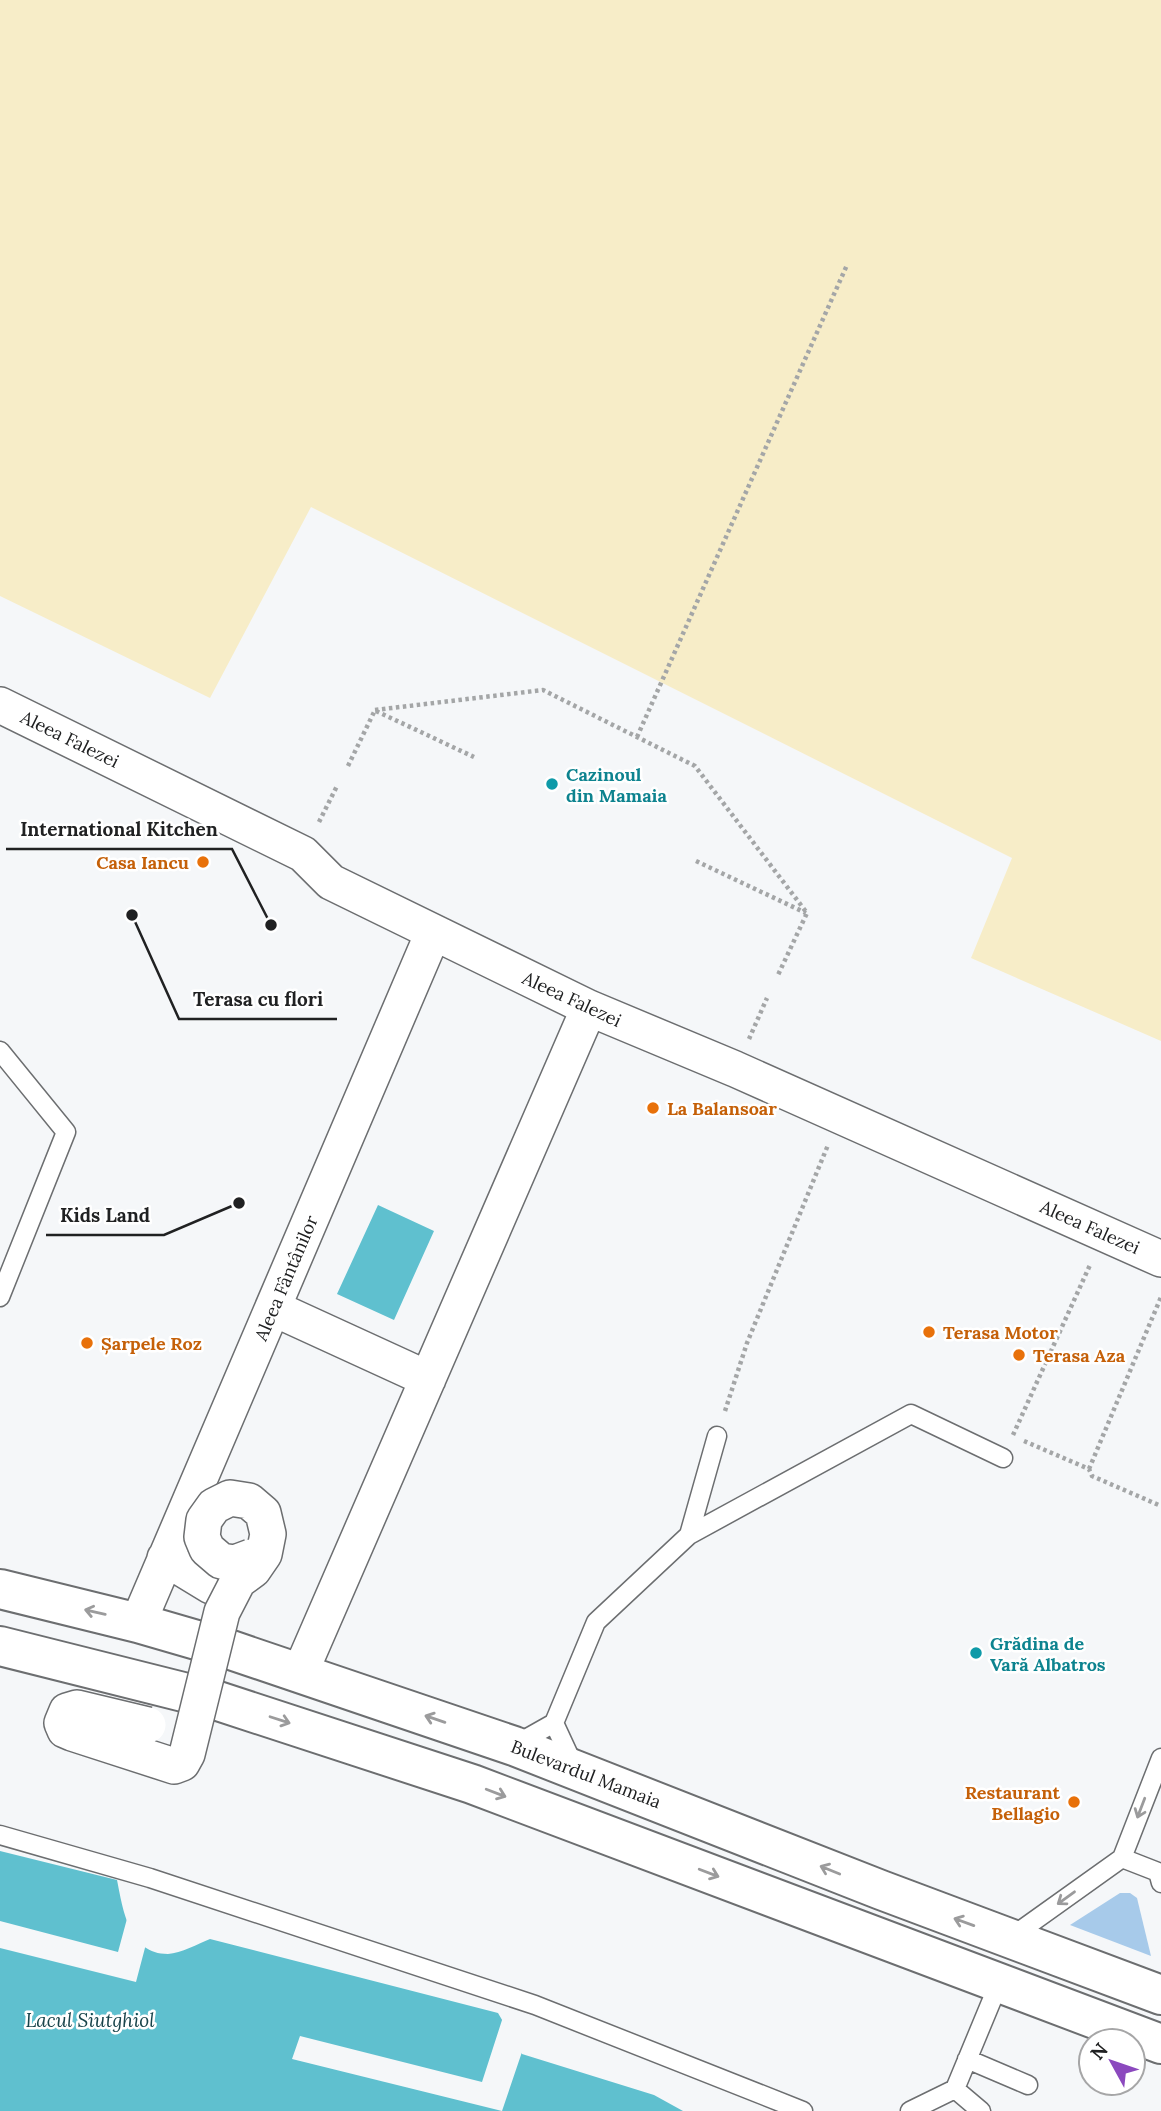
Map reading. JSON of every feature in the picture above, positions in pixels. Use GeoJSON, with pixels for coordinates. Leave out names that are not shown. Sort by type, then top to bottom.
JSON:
{"type":"FeatureCollection","features":[{"type":"Feature","properties":{"kind":"main road","name":"Bulevardul Mamaia"},"geometry":{"type":"LineString","coordinates":[[0,1589],[138,1623],[300,1672],[514,1746],[881,1890],[1161,1995]]}},
{"type":"Feature","properties":{"kind":"main road"},"geometry":{"type":"LineString","coordinates":[[0,1646],[160,1686],[279,1720],[472,1784],[1161,2044]]}},
{"type":"Feature","properties":{"kind":"street","name":"Aleea Falezei"},"geometry":{"type":"LineString","coordinates":[[0,705],[303,854],[331,882],[589,1008],[735,1069],[1161,1259]]}},
{"type":"Feature","properties":{"kind":"street","name":"Aleea Fântânilor"},"geometry":{"type":"LineString","coordinates":[[138,1623],[433,933]]}},
{"type":"Feature","properties":{"kind":"street"},"geometry":{"type":"LineString","coordinates":[[300,1672],[589,1008]]}},
{"type":"Feature","properties":{"kind":"street"},"geometry":{"type":"LineString","coordinates":[[273,1308],[428,1379]]}},
{"type":"Feature","properties":{"kind":"street"},"geometry":{"type":"LineString","coordinates":[[160,1686],[149,1725],[77,1708],[67,1711],[62,1723],[65,1730],[72,1733],[174,1766],[182,1763],[187,1754],[222,1612],[238,1581],[253,1570],[264,1554],[268,1534],[263,1513],[249,1501],[230,1498],[214,1506],[204,1520],[202,1537],[207,1549],[221,1560],[235,1563],[254,1558],[250,1565],[232,1577],[211,1586],[165,1558]]}},
{"type":"Feature","properties":{"kind":"lane"},"geometry":{"type":"LineString","coordinates":[[0,1051],[66,1132],[0,1297]]}},
{"type":"Feature","properties":{"kind":"lane"},"geometry":{"type":"LineString","coordinates":[[514,1746],[554,1723],[596,1622],[689,1535],[911,1414],[1003,1458]]}},
{"type":"Feature","properties":{"kind":"lane"},"geometry":{"type":"LineString","coordinates":[[689,1535],[717,1436]]}},
{"type":"Feature","properties":{"kind":"lane"},"geometry":{"type":"LineString","coordinates":[[554,1723],[576,1769]]}},
{"type":"Feature","properties":{"kind":"lane"},"geometry":{"type":"LineString","coordinates":[[1010,1938],[1122,1858],[1161,1758]]}},
{"type":"Feature","properties":{"kind":"lane"},"geometry":{"type":"LineString","coordinates":[[0,1835],[150,1878],[535,2005],[803,2111]]}},
{"type":"Feature","properties":{"kind":"lane"},"geometry":{"type":"LineString","coordinates":[[1122,1858],[1160,1873]]}},
{"type":"Feature","properties":{"kind":"lane"},"geometry":{"type":"LineString","coordinates":[[947,2111],[999,1983]]}},
{"type":"Feature","properties":{"kind":"lane"},"geometry":{"type":"LineString","coordinates":[[967,2059],[1028,2085]]}},
{"type":"Feature","properties":{"kind":"lane"},"geometry":{"type":"LineString","coordinates":[[910,2111],[955,2090]]}},
{"type":"Feature","properties":{"kind":"lane"},"geometry":{"type":"LineString","coordinates":[[955,2090],[981,2111]]}},
{"type":"Feature","properties":{"kind":"path"},"geometry":{"type":"LineString","coordinates":[[637,737],[847,265]]}},
{"type":"Feature","properties":{"kind":"path"},"geometry":{"type":"LineString","coordinates":[[375,710],[543,690],[695,766],[807,913]]}},
{"type":"Feature","properties":{"kind":"path"},"geometry":{"type":"LineString","coordinates":[[375,710],[474,757]]}},
{"type":"Feature","properties":{"kind":"path"},"geometry":{"type":"LineString","coordinates":[[348,766],[375,710]]}},
{"type":"Feature","properties":{"kind":"path"},"geometry":{"type":"LineString","coordinates":[[303,854],[337,786]]}},
{"type":"Feature","properties":{"kind":"path"},"geometry":{"type":"LineString","coordinates":[[695,861],[807,913]]}},
{"type":"Feature","properties":{"kind":"path"},"geometry":{"type":"LineString","coordinates":[[778,975],[807,913]]}},
{"type":"Feature","properties":{"kind":"path"},"geometry":{"type":"LineString","coordinates":[[735,1069],[767,998]]}},
{"type":"Feature","properties":{"kind":"path"},"geometry":{"type":"LineString","coordinates":[[717,1436],[747,1343],[840,1116]]}},
{"type":"Feature","properties":{"kind":"path"},"geometry":{"type":"LineString","coordinates":[[1104,1233],[1013,1436],[1088,1469],[1092,1476],[1161,1506]]}},
{"type":"Feature","properties":{"kind":"path"},"geometry":{"type":"LineString","coordinates":[[1088,1469],[1161,1297]]}},
{"type":"Feature","properties":{"kind":"shaded area"},"geometry":{"type":"Polygon","coordinates":[[[1120,1893],[1130,1893],[1137,1898],[1151,1956],[1070,1925],[1120,1893]]]}},
{"type":"Feature","properties":{"kind":"sand"},"geometry":{"type":"Polygon","coordinates":[[[0,0],[1161,0],[1161,1041],[971,958],[1012,858],[311,507],[210,698],[0,596],[0,0]]]}},
{"type":"Feature","properties":{"kind":"water"},"geometry":{"type":"Polygon","coordinates":[[[378,1205],[434,1231],[394,1320],[337,1294],[378,1205]]]}},
{"type":"Feature","properties":{"kind":"water","name":"Lacul Siutghiol"},"geometry":{"type":"Polygon","coordinates":[[[0,1851],[117,1880],[130,1928],[144,1947],[155,1952],[173,1953],[210,1939],[498,2013],[522,2054],[654,2095],[683,2111],[0,2111],[0,1851]]]}},
{"type":"Feature","properties":{"kind":"pier"},"geometry":{"type":"Polygon","coordinates":[[[128,1915],[129,1921],[146,1944],[136,1982],[0,1948],[0,1921],[118,1952],[128,1915]]]}},
{"type":"Feature","properties":{"kind":"pier"},"geometry":{"type":"Polygon","coordinates":[[[503,2017],[523,2049],[502,2111],[292,2059],[300,2036],[482,2082],[503,2017]]]}},
{"type":"Feature","properties":{"kind":"place","name":"Cazinoul din Mamaia"},"geometry":{"type":"Point","coordinates":[552,784]}},
{"type":"Feature","properties":{"kind":"place","name":"Casa Iancu"},"geometry":{"type":"Point","coordinates":[203,862]}},
{"type":"Feature","properties":{"kind":"place","name":"Terasa cu flori"},"geometry":{"type":"Point","coordinates":[132,915]}},
{"type":"Feature","properties":{"kind":"place","name":"International Kitchen"},"geometry":{"type":"Point","coordinates":[271,925]}},
{"type":"Feature","properties":{"kind":"place","name":"La Balansoar"},"geometry":{"type":"Point","coordinates":[653,1108]}},
{"type":"Feature","properties":{"kind":"place","name":"Kids Land"},"geometry":{"type":"Point","coordinates":[239,1203]}},
{"type":"Feature","properties":{"kind":"place","name":"Terasa Motor"},"geometry":{"type":"Point","coordinates":[929,1332]}},
{"type":"Feature","properties":{"kind":"place","name":"Șarpele Roz"},"geometry":{"type":"Point","coordinates":[87,1343]}},
{"type":"Feature","properties":{"kind":"place","name":"Terasa Aza"},"geometry":{"type":"Point","coordinates":[1019,1355]}},
{"type":"Feature","properties":{"kind":"place","name":"Grădina de Vară Albatros"},"geometry":{"type":"Point","coordinates":[976,1653]}},
{"type":"Feature","properties":{"kind":"place","name":"Restaurant Bellagio"},"geometry":{"type":"Point","coordinates":[1074,1802]}}]}
